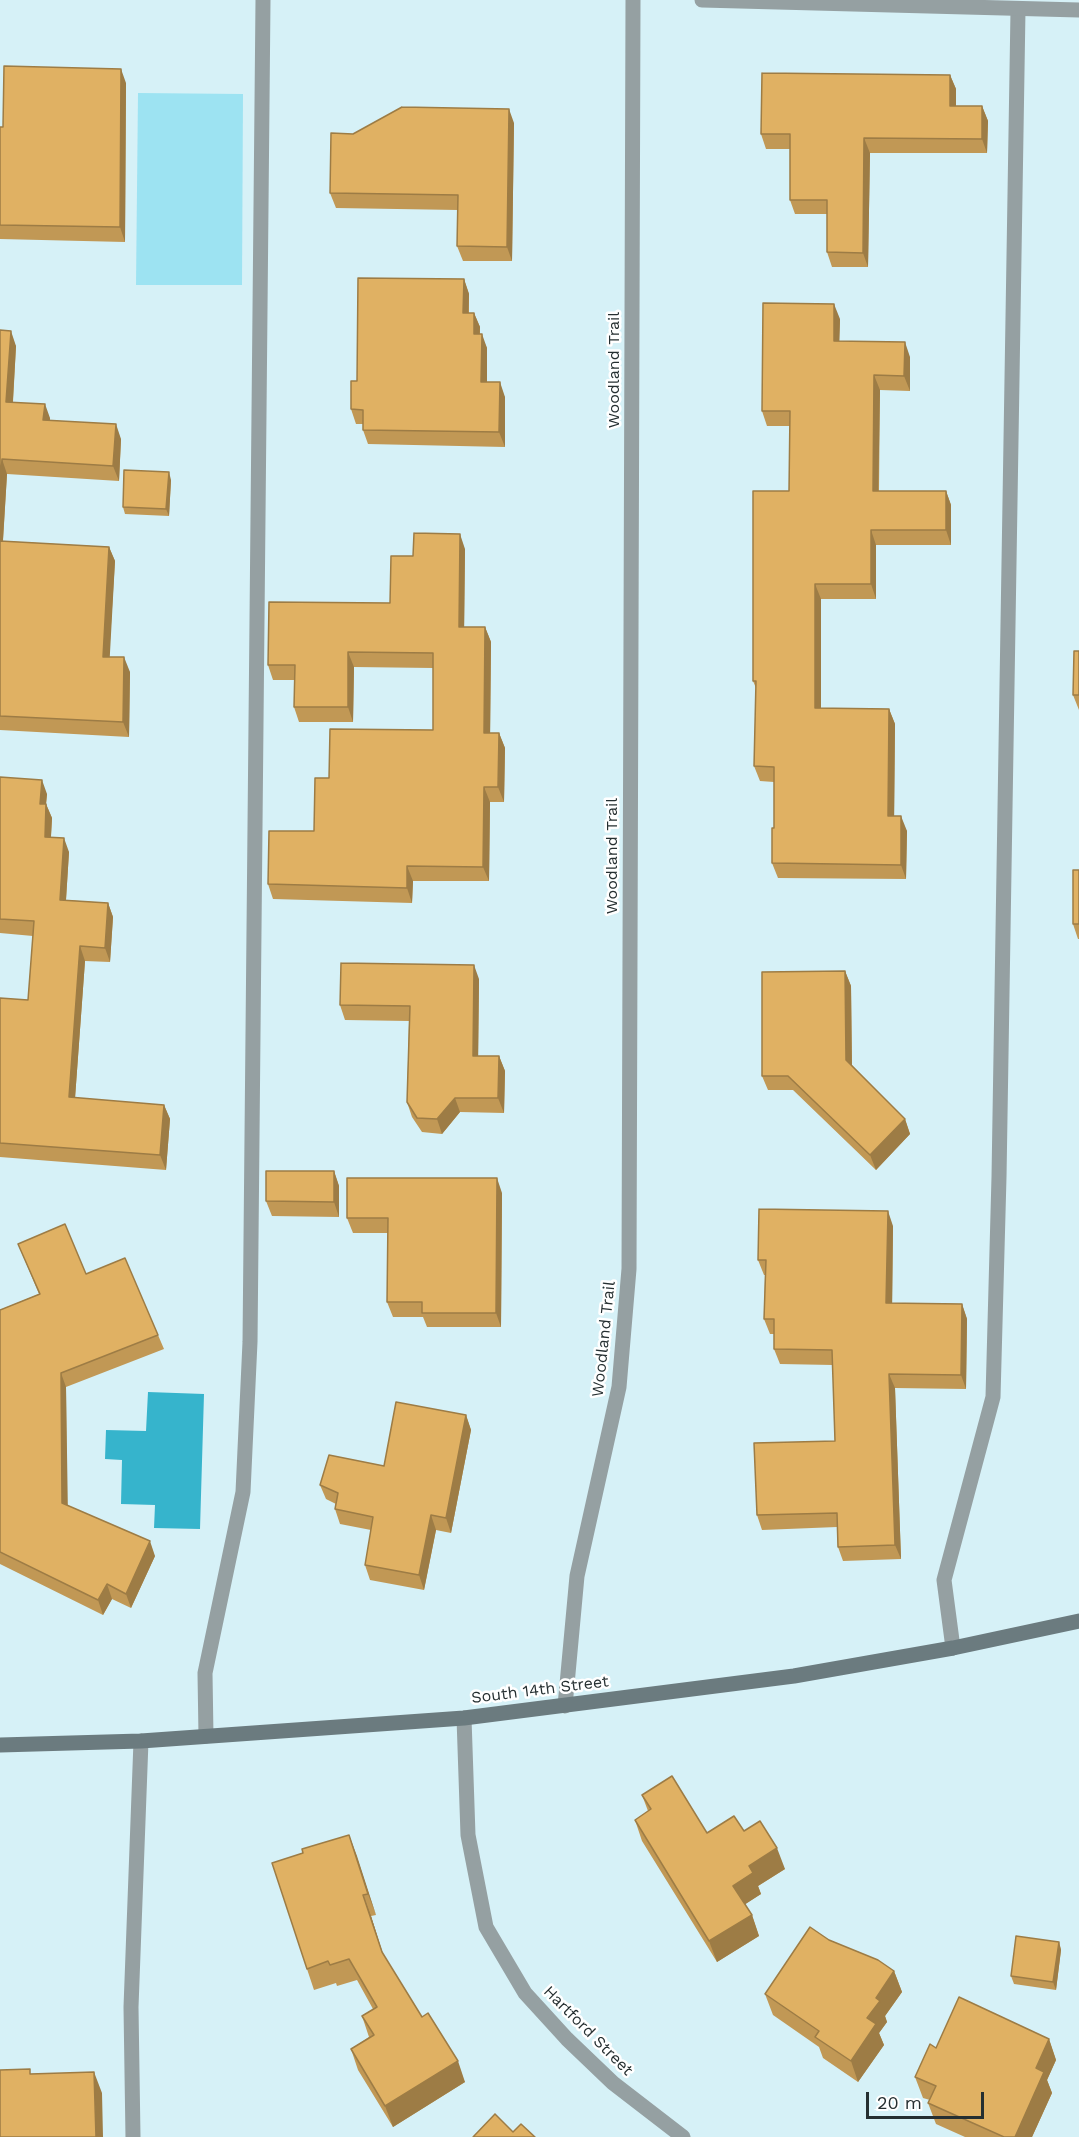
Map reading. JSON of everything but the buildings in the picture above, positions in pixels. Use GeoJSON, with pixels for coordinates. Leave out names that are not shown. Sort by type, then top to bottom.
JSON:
{"type":"FeatureCollection","features":[{"type":"Feature","properties":{"kind":"main road","name":"South 14th Street"},"geometry":{"type":"LineString","coordinates":[[0,1745],[141,1740],[464,1718],[794,1676],[953,1648],[1079,1621]]}},
{"type":"Feature","properties":{"kind":"street"},"geometry":{"type":"LineString","coordinates":[[206,1736],[205,1673],[243,1492],[250,1342],[263,0]]}},
{"type":"Feature","properties":{"kind":"street","name":"Woodland Trail"},"geometry":{"type":"LineString","coordinates":[[565,1706],[577,1576],[620,1387],[629,1269],[633,0]]}},
{"type":"Feature","properties":{"kind":"street"},"geometry":{"type":"LineString","coordinates":[[702,0],[1079,10]]}},
{"type":"Feature","properties":{"kind":"street"},"geometry":{"type":"LineString","coordinates":[[953,1648],[944,1580],[993,1396],[1000,1166],[1018,10]]}},
{"type":"Feature","properties":{"kind":"street","name":"Hartford Street"},"geometry":{"type":"LineString","coordinates":[[464,1718],[468,1835],[486,1927],[525,1993],[567,2039],[613,2083],[683,2137]]}},
{"type":"Feature","properties":{"kind":"street"},"geometry":{"type":"LineString","coordinates":[[133,2137],[131,2007],[141,1740]]}},
{"type":"Feature","properties":{"kind":"shaded area"},"geometry":{"type":"Polygon","coordinates":[[[138,93],[243,94],[242,285],[136,285],[138,93]]]}},
{"type":"Feature","properties":{"kind":"shaded area"},"geometry":{"type":"Polygon","coordinates":[[[148,1392],[204,1394],[200,1529],[154,1528],[155,1505],[121,1504],[122,1460],[105,1459],[106,1430],[146,1431],[148,1392]]]}}]}
